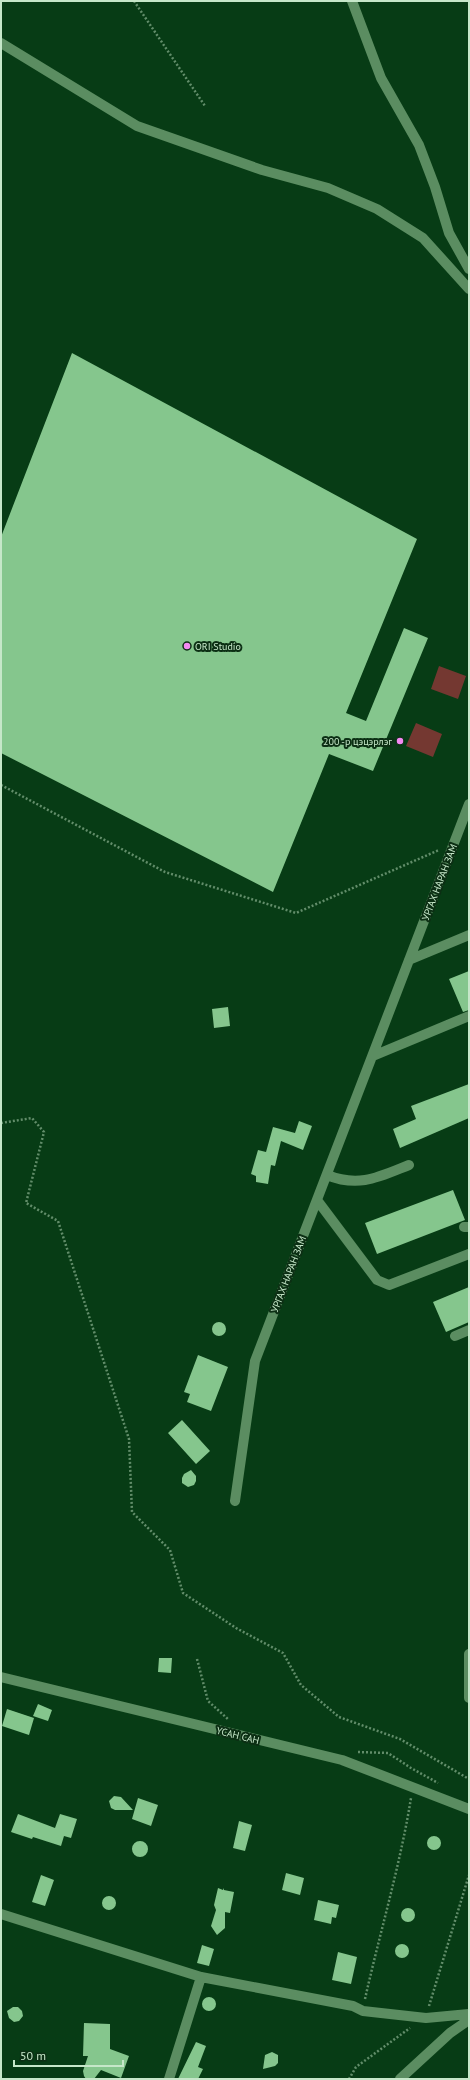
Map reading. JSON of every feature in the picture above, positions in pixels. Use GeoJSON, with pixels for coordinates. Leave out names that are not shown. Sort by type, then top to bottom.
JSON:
{"type":"FeatureCollection","features":[{"type":"Feature","properties":{"kind":"street"},"geometry":{"type":"LineString","coordinates":[[352,1],[382,78],[419,146],[449,233],[469,269]]}},
{"type":"Feature","properties":{"kind":"street"},"geometry":{"type":"LineString","coordinates":[[1,43],[137,126],[262,170],[328,188],[377,210],[423,238],[464,281],[469,289]]}},
{"type":"Feature","properties":{"kind":"street","name":"УРГАХ НАРАН ЗАМ"},"geometry":{"type":"LineString","coordinates":[[236,1501],[255,1361],[469,804]]}},
{"type":"Feature","properties":{"kind":"street"},"geometry":{"type":"LineString","coordinates":[[409,960],[469,935]]}},
{"type":"Feature","properties":{"kind":"street"},"geometry":{"type":"LineString","coordinates":[[373,1056],[469,1016]]}},
{"type":"Feature","properties":{"kind":"street"},"geometry":{"type":"LineString","coordinates":[[327,1175],[338,1180],[356,1182],[369,1180],[409,1165]]}},
{"type":"Feature","properties":{"kind":"street"},"geometry":{"type":"LineString","coordinates":[[317,1200],[376,1280],[389,1285],[469,1254]]}},
{"type":"Feature","properties":{"kind":"street"},"geometry":{"type":"LineString","coordinates":[[455,1336],[469,1330]]}},
{"type":"Feature","properties":{"kind":"street"},"geometry":{"type":"LineString","coordinates":[[469,1654],[469,1698]]}},
{"type":"Feature","properties":{"kind":"street","name":"ҮСАН САН"},"geometry":{"type":"LineString","coordinates":[[1,1678],[342,1760],[469,1809]]}},
{"type":"Feature","properties":{"kind":"street"},"geometry":{"type":"LineString","coordinates":[[1,1914],[200,1977],[353,2006],[363,2010],[426,2018],[469,2014]]}},
{"type":"Feature","properties":{"kind":"street"},"geometry":{"type":"LineString","coordinates":[[169,2079],[200,1977]]}},
{"type":"Feature","properties":{"kind":"street"},"geometry":{"type":"LineString","coordinates":[[400,2079],[450,2034],[469,2020]]}},
{"type":"Feature","properties":{"kind":"path"},"geometry":{"type":"LineString","coordinates":[[134,1],[205,106]]}},
{"type":"Feature","properties":{"kind":"path"},"geometry":{"type":"LineString","coordinates":[[1,785],[165,872],[296,913],[454,844]]}},
{"type":"Feature","properties":{"kind":"path"},"geometry":{"type":"LineString","coordinates":[[1,1123],[32,1118],[44,1132],[26,1202],[58,1221],[129,1439],[132,1512],[170,1550],[183,1593],[236,1628],[283,1653],[301,1685],[339,1717],[400,1739],[469,1779]]}},
{"type":"Feature","properties":{"kind":"path"},"geometry":{"type":"LineString","coordinates":[[197,1660],[208,1701],[232,1722]]}},
{"type":"Feature","properties":{"kind":"path"},"geometry":{"type":"LineString","coordinates":[[342,1760],[348,1752],[388,1753],[411,1768],[444,1786]]}},
{"type":"Feature","properties":{"kind":"path"},"geometry":{"type":"LineString","coordinates":[[363,2010],[379,1936],[404,1841],[413,1787]]}},
{"type":"Feature","properties":{"kind":"path"},"geometry":{"type":"LineString","coordinates":[[348,2079],[356,2067],[389,2042],[426,2018],[469,1875]]}},
{"type":"Feature","properties":{"kind":"shaded area"},"geometry":{"type":"Polygon","coordinates":[[[439,666],[466,676],[458,699],[431,689],[439,666]]]}},
{"type":"Feature","properties":{"kind":"shaded area"},"geometry":{"type":"Polygon","coordinates":[[[416,723],[442,734],[433,757],[406,746],[416,723]]]}},
{"type":"Feature","properties":{"kind":"building","name":"ORI Studio"},"geometry":{"type":"Polygon","coordinates":[[[72,353],[417,539],[346,713],[366,721],[404,628],[428,638],[373,771],[329,754],[273,892],[1,753],[1,537],[72,353]]]}},
{"type":"Feature","properties":{"kind":"building"},"geometry":{"type":"Polygon","coordinates":[[[469,971],[469,1010],[463,1012],[449,979],[469,971]]]}},
{"type":"Feature","properties":{"kind":"building"},"geometry":{"type":"Polygon","coordinates":[[[228,1007],[230,1026],[214,1028],[212,1009],[228,1007]]]}},
{"type":"Feature","properties":{"kind":"building"},"geometry":{"type":"Polygon","coordinates":[[[469,1084],[469,1118],[400,1148],[393,1129],[416,1119],[411,1106],[469,1084]]]}},
{"type":"Feature","properties":{"kind":"building"},"geometry":{"type":"Polygon","coordinates":[[[299,1121],[312,1126],[303,1150],[281,1141],[275,1166],[271,1165],[268,1184],[256,1182],[256,1176],[251,1174],[258,1150],[266,1152],[273,1127],[295,1133],[299,1121]]]}},
{"type":"Feature","properties":{"kind":"building"},"geometry":{"type":"Polygon","coordinates":[[[453,1190],[465,1220],[377,1254],[365,1223],[453,1190]]]}},
{"type":"Feature","properties":{"kind":"building"},"geometry":{"type":"Polygon","coordinates":[[[469,1287],[469,1322],[446,1332],[433,1302],[469,1287]]]}},
{"type":"Feature","properties":{"kind":"building"},"geometry":{"type":"Polygon","coordinates":[[[216,1322],[222,1322],[226,1326],[226,1332],[222,1336],[216,1336],[212,1332],[212,1326],[216,1322]]]}},
{"type":"Feature","properties":{"kind":"building"},"geometry":{"type":"Polygon","coordinates":[[[198,1355],[228,1367],[211,1411],[187,1402],[190,1394],[184,1392],[198,1355]]]}},
{"type":"Feature","properties":{"kind":"building"},"geometry":{"type":"Polygon","coordinates":[[[182,1420],[210,1451],[196,1464],[168,1433],[182,1420]]]}},
{"type":"Feature","properties":{"kind":"building"},"geometry":{"type":"Polygon","coordinates":[[[191,1470],[196,1476],[196,1481],[194,1485],[188,1487],[182,1483],[182,1478],[184,1474],[191,1470]]]}},
{"type":"Feature","properties":{"kind":"building"},"geometry":{"type":"Polygon","coordinates":[[[159,1658],[172,1658],[171,1673],[158,1672],[159,1658]]]}},
{"type":"Feature","properties":{"kind":"building"},"geometry":{"type":"Polygon","coordinates":[[[38,1704],[52,1710],[48,1721],[33,1716],[38,1704]]]}},
{"type":"Feature","properties":{"kind":"building"},"geometry":{"type":"Polygon","coordinates":[[[7,1709],[34,1718],[29,1735],[2,1726],[7,1709]]]}},
{"type":"Feature","properties":{"kind":"building"},"geometry":{"type":"Polygon","coordinates":[[[114,1796],[121,1797],[133,1810],[115,1810],[111,1808],[109,1801],[114,1796]]]}},
{"type":"Feature","properties":{"kind":"building"},"geometry":{"type":"Polygon","coordinates":[[[138,1798],[158,1805],[151,1826],[132,1819],[138,1798]]]}},
{"type":"Feature","properties":{"kind":"building"},"geometry":{"type":"Polygon","coordinates":[[[18,1814],[55,1828],[60,1814],[77,1819],[71,1838],[64,1836],[61,1846],[11,1832],[18,1814]]]}},
{"type":"Feature","properties":{"kind":"building"},"geometry":{"type":"Polygon","coordinates":[[[239,1821],[252,1825],[245,1851],[233,1848],[239,1821]]]}},
{"type":"Feature","properties":{"kind":"building"},"geometry":{"type":"Polygon","coordinates":[[[431,1836],[437,1836],[441,1840],[441,1846],[437,1850],[431,1850],[427,1846],[427,1840],[431,1836]]]}},
{"type":"Feature","properties":{"kind":"building"},"geometry":{"type":"Polygon","coordinates":[[[140,1841],[147,1846],[148,1849],[143,1856],[140,1857],[133,1852],[132,1849],[137,1842],[140,1841]]]}},
{"type":"Feature","properties":{"kind":"building"},"geometry":{"type":"Polygon","coordinates":[[[286,1873],[304,1878],[300,1895],[282,1890],[286,1873]]]}},
{"type":"Feature","properties":{"kind":"building"},"geometry":{"type":"Polygon","coordinates":[[[41,1875],[54,1880],[45,1906],[32,1902],[41,1875]]]}},
{"type":"Feature","properties":{"kind":"building"},"geometry":{"type":"Polygon","coordinates":[[[218,1888],[223,1890],[224,1888],[224,1890],[234,1892],[230,1913],[225,1912],[225,1928],[217,1935],[211,1926],[216,1910],[214,1905],[218,1888]]]}},
{"type":"Feature","properties":{"kind":"building"},"geometry":{"type":"Polygon","coordinates":[[[106,1896],[112,1896],[116,1900],[116,1906],[112,1910],[106,1910],[102,1906],[102,1900],[106,1896]]]}},
{"type":"Feature","properties":{"kind":"building"},"geometry":{"type":"Polygon","coordinates":[[[318,1900],[339,1905],[336,1918],[332,1917],[331,1924],[314,1920],[318,1900]]]}},
{"type":"Feature","properties":{"kind":"building"},"geometry":{"type":"Polygon","coordinates":[[[405,1908],[411,1908],[415,1912],[415,1918],[411,1922],[405,1922],[401,1918],[401,1912],[405,1908]]]}},
{"type":"Feature","properties":{"kind":"building"},"geometry":{"type":"Polygon","coordinates":[[[399,1944],[405,1944],[409,1948],[409,1954],[405,1958],[399,1958],[395,1954],[395,1948],[399,1944]]]}},
{"type":"Feature","properties":{"kind":"building"},"geometry":{"type":"Polygon","coordinates":[[[202,1945],[214,1949],[209,1966],[197,1963],[202,1945]]]}},
{"type":"Feature","properties":{"kind":"building"},"geometry":{"type":"Polygon","coordinates":[[[338,1952],[357,1957],[351,1984],[332,1980],[338,1952]]]}},
{"type":"Feature","properties":{"kind":"building"},"geometry":{"type":"Polygon","coordinates":[[[206,1997],[212,1997],[216,2001],[216,2007],[212,2011],[206,2011],[202,2007],[202,2001],[206,1997]]]}},
{"type":"Feature","properties":{"kind":"building"},"geometry":{"type":"Polygon","coordinates":[[[13,2007],[18,2007],[22,2011],[23,2016],[19,2021],[14,2022],[9,2018],[7,2011],[13,2007]]]}},
{"type":"Feature","properties":{"kind":"building"},"geometry":{"type":"Polygon","coordinates":[[[84,2023],[110,2024],[110,2049],[129,2056],[121,2078],[101,2070],[94,2079],[86,2079],[83,2071],[88,2056],[83,2056],[84,2023]]]}},
{"type":"Feature","properties":{"kind":"building"},"geometry":{"type":"Polygon","coordinates":[[[196,2042],[206,2046],[198,2067],[203,2069],[198,2079],[178,2079],[196,2042]]]}},
{"type":"Feature","properties":{"kind":"building"},"geometry":{"type":"Polygon","coordinates":[[[272,2052],[278,2055],[278,2063],[275,2066],[263,2069],[265,2055],[272,2052]]]}},
{"type":"Feature","properties":{"kind":"place","name":"ORI Studio"},"geometry":{"type":"Point","coordinates":[187,646]}},
{"type":"Feature","properties":{"kind":"place","name":"200 -р цэцэрлэг"},"geometry":{"type":"Point","coordinates":[400,741]}}]}
